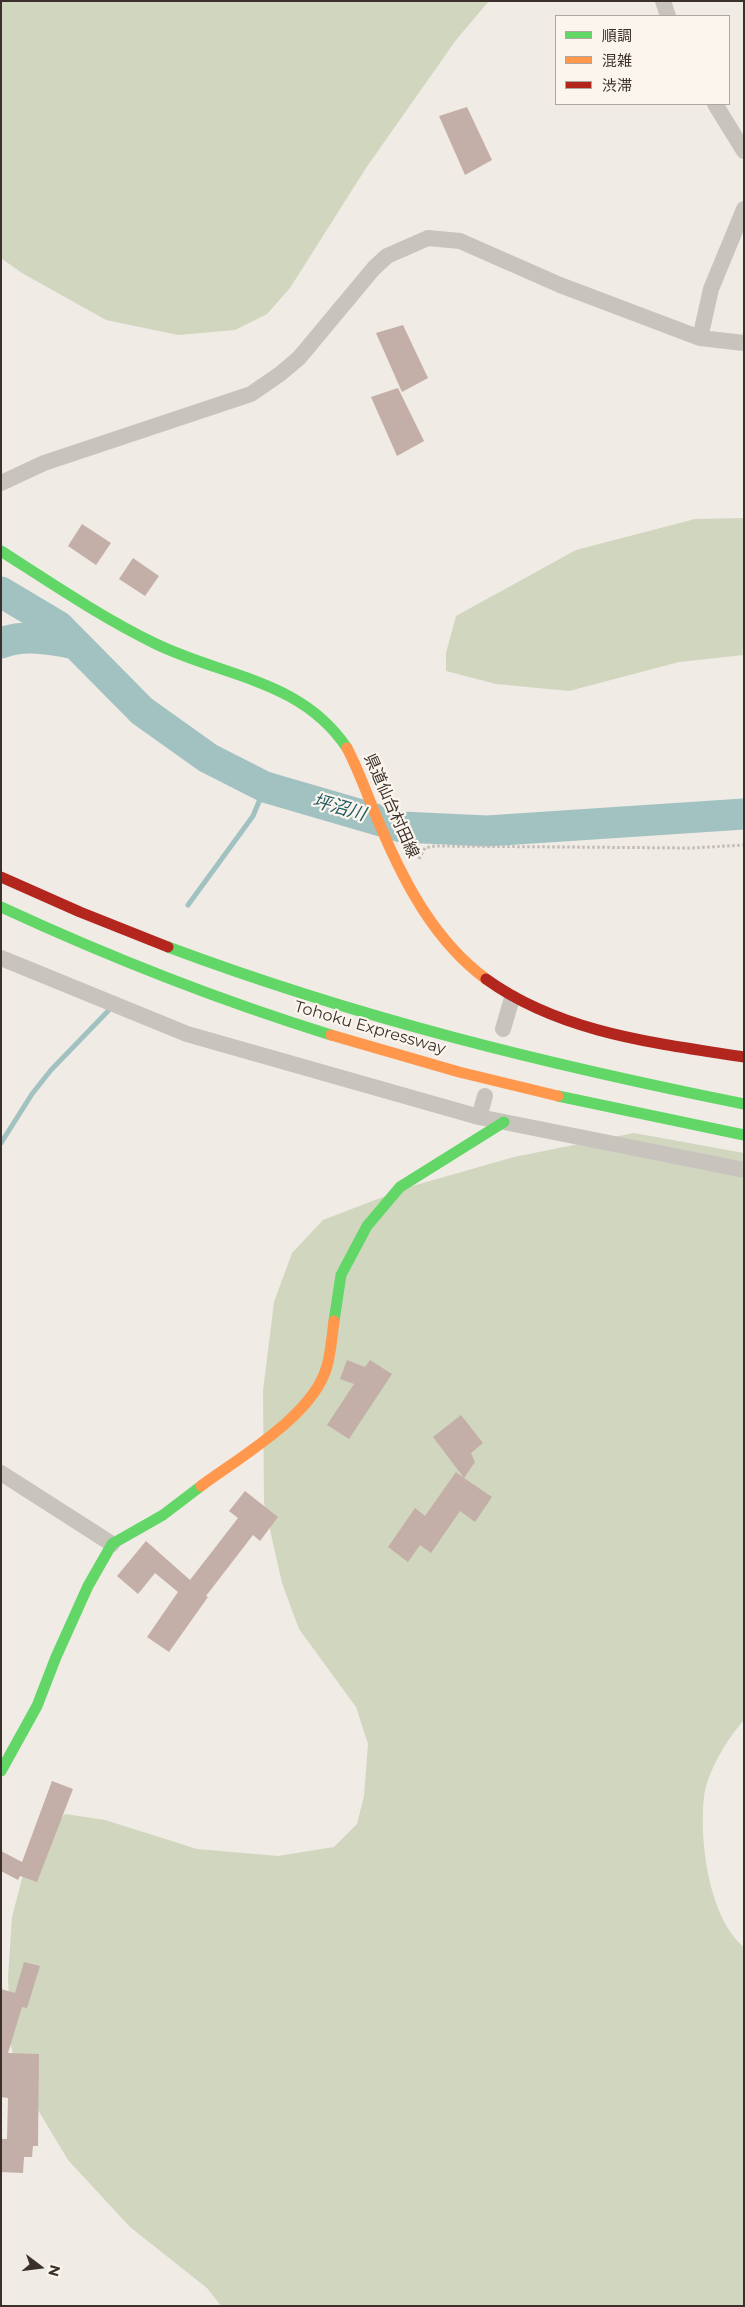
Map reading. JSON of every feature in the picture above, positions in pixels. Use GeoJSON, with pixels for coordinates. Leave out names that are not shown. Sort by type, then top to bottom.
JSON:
{"type":"FeatureCollection","features":[{"type":"Feature","properties":{"kind":"main road","name":"県道仙台村田線"},"geometry":{"type":"LineString","coordinates":[[1,551],[133,632],[175,654],[278,688],[303,702],[326,721],[343,743],[357,767],[384,835],[412,891],[441,937],[463,960],[512,998],[543,1013],[581,1027],[744,1057]]}},
{"type":"Feature","properties":{"kind":"main road","name":"Tohoku Expressway"},"geometry":{"type":"LineString","coordinates":[[1,877],[107,923],[220,968],[352,1011],[456,1040],[584,1071],[744,1104]]}},
{"type":"Feature","properties":{"kind":"main road","name":"Tohoku Expressway"},"geometry":{"type":"LineString","coordinates":[[1,907],[116,958],[203,992],[297,1025],[447,1068],[552,1095],[744,1135]]}},
{"type":"Feature","properties":{"kind":"main road"},"geometry":{"type":"LineString","coordinates":[[1,1771],[37,1706],[88,1586],[112,1544],[164,1515],[294,1417],[316,1391],[327,1367],[341,1275],[367,1226],[400,1188],[504,1122]]}},
{"type":"Feature","properties":{"kind":"street"},"geometry":{"type":"LineString","coordinates":[[663,1],[668,15]]}},
{"type":"Feature","properties":{"kind":"street"},"geometry":{"type":"LineString","coordinates":[[716,105],[744,151]]}},
{"type":"Feature","properties":{"kind":"street"},"geometry":{"type":"LineString","coordinates":[[700,338],[711,289],[744,209]]}},
{"type":"Feature","properties":{"kind":"street"},"geometry":{"type":"LineString","coordinates":[[1,483],[44,463],[251,394],[299,358],[374,268],[387,256],[428,238],[460,241],[560,285],[700,338],[744,343]]}},
{"type":"Feature","properties":{"kind":"street"},"geometry":{"type":"LineString","coordinates":[[1,958],[187,1034],[479,1117],[744,1170]]}},
{"type":"Feature","properties":{"kind":"street"},"geometry":{"type":"LineString","coordinates":[[503,1029],[512,998]]}},
{"type":"Feature","properties":{"kind":"street"},"geometry":{"type":"LineString","coordinates":[[479,1117],[485,1096]]}},
{"type":"Feature","properties":{"kind":"street"},"geometry":{"type":"LineString","coordinates":[[1,1474],[112,1544]]}},
{"type":"Feature","properties":{"kind":"path"},"geometry":{"type":"LineString","coordinates":[[419,866],[418,860],[425,848],[435,846],[691,848],[744,845]]}},
{"type":"Feature","properties":{"kind":"green space"},"geometry":{"type":"Polygon","coordinates":[[[1,1],[489,1],[456,40],[366,168],[290,288],[267,314],[235,330],[178,335],[106,320],[22,273],[1,258],[1,1]]]}},
{"type":"Feature","properties":{"kind":"green space"},"geometry":{"type":"Polygon","coordinates":[[[744,518],[744,655],[679,662],[569,691],[496,684],[446,671],[446,653],[456,616],[576,550],[695,519],[744,518]]]}},
{"type":"Feature","properties":{"kind":"green space"},"geometry":{"type":"Polygon","coordinates":[[[634,1133],[744,1153],[744,1720],[725,1746],[709,1777],[704,1797],[703,1835],[709,1878],[722,1918],[732,1934],[744,1947],[744,2306],[221,2306],[207,2288],[130,2227],[68,2160],[26,2090],[11,2047],[8,1978],[12,1917],[24,1871],[42,1840],[65,1814],[105,1820],[197,1849],[278,1856],[334,1847],[357,1824],[364,1796],[368,1744],[356,1707],[299,1629],[282,1583],[264,1503],[263,1391],[274,1302],[292,1253],[323,1220],[409,1187],[514,1157],[634,1133]]]}},
{"type":"Feature","properties":{"kind":"building"},"geometry":{"type":"Polygon","coordinates":[[[467,107],[492,160],[465,175],[439,116],[467,107]]]}},
{"type":"Feature","properties":{"kind":"building"},"geometry":{"type":"Polygon","coordinates":[[[403,325],[428,378],[402,392],[376,333],[403,325]]]}},
{"type":"Feature","properties":{"kind":"building"},"geometry":{"type":"Polygon","coordinates":[[[398,388],[424,441],[397,456],[371,397],[398,388]]]}},
{"type":"Feature","properties":{"kind":"building"},"geometry":{"type":"Polygon","coordinates":[[[82,524],[111,543],[96,565],[68,546],[82,524]]]}},
{"type":"Feature","properties":{"kind":"building"},"geometry":{"type":"Polygon","coordinates":[[[133,558],[159,576],[145,596],[119,579],[133,558]]]}},
{"type":"Feature","properties":{"kind":"building"},"geometry":{"type":"Polygon","coordinates":[[[347,1360],[365,1367],[370,1360],[392,1374],[349,1439],[327,1425],[354,1384],[340,1379],[347,1360]]]}},
{"type":"Feature","properties":{"kind":"building"},"geometry":{"type":"Polygon","coordinates":[[[461,1415],[483,1443],[471,1453],[475,1462],[464,1478],[433,1437],[461,1415]]]}},
{"type":"Feature","properties":{"kind":"building"},"geometry":{"type":"Polygon","coordinates":[[[456,1472],[492,1497],[475,1522],[460,1511],[431,1553],[420,1545],[408,1562],[388,1547],[415,1508],[425,1516],[456,1472]]]}},
{"type":"Feature","properties":{"kind":"building"},"geometry":{"type":"Polygon","coordinates":[[[245,1491],[278,1517],[260,1541],[253,1535],[206,1596],[208,1597],[169,1652],[147,1637],[178,1592],[155,1573],[138,1594],[117,1576],[146,1541],[190,1580],[238,1518],[229,1511],[245,1491]]]}},
{"type":"Feature","properties":{"kind":"building"},"geometry":{"type":"Polygon","coordinates":[[[52,1781],[73,1789],[37,1882],[20,1876],[18,1880],[1,1871],[1,1851],[22,1862],[52,1781]]]}},
{"type":"Feature","properties":{"kind":"building"},"geometry":{"type":"Polygon","coordinates":[[[24,1962],[40,1966],[27,2008],[22,2007],[8,2053],[39,2054],[38,2146],[33,2146],[32,2157],[24,2157],[23,2173],[1,2172],[1,2139],[7,2139],[8,2098],[1,2097],[1,1989],[15,1993],[24,1962]]]}},
{"type":"Feature","properties":{"kind":"waterway","name":"坪沼川"},"geometry":{"type":"LineString","coordinates":[[1,592],[58,626],[142,711],[208,758],[265,787],[402,827],[487,831],[744,814]]}},
{"type":"Feature","properties":{"kind":"waterway"},"geometry":{"type":"LineString","coordinates":[[1,643],[28,638],[48,639],[75,644]]}},
{"type":"Feature","properties":{"kind":"waterway"},"geometry":{"type":"LineString","coordinates":[[188,905],[253,816],[265,787]]}},
{"type":"Feature","properties":{"kind":"waterway"},"geometry":{"type":"LineString","coordinates":[[1,1143],[32,1094],[51,1070],[109,1010]]}},
{"type":"Feature","properties":{"kind":"traffic: fast"},"geometry":{"type":"LineString","coordinates":[[1,551],[95,611],[134,633],[180,654],[259,682],[284,693],[307,707],[328,725],[347,748]]}},
{"type":"Feature","properties":{"kind":"traffic: fast"},"geometry":{"type":"LineString","coordinates":[[1,907],[164,977],[331,1035]]}},
{"type":"Feature","properties":{"kind":"traffic: fast"},"geometry":{"type":"LineString","coordinates":[[168,947],[310,996],[453,1037],[597,1073],[744,1104]]}},
{"type":"Feature","properties":{"kind":"traffic: fast"},"geometry":{"type":"LineString","coordinates":[[558,1096],[744,1135]]}},
{"type":"Feature","properties":{"kind":"traffic: fast"},"geometry":{"type":"LineString","coordinates":[[334,1321],[341,1275],[367,1226],[400,1187],[504,1122]]}},
{"type":"Feature","properties":{"kind":"traffic: fast"},"geometry":{"type":"LineString","coordinates":[[1,1771],[37,1706],[56,1657],[88,1586],[112,1544],[163,1515],[201,1486]]}},
{"type":"Feature","properties":{"kind":"traffic: slow"},"geometry":{"type":"LineString","coordinates":[[347,748],[391,851],[424,912],[452,948],[486,979]]}},
{"type":"Feature","properties":{"kind":"traffic: slow"},"geometry":{"type":"LineString","coordinates":[[331,1035],[459,1072],[558,1096]]}},
{"type":"Feature","properties":{"kind":"traffic: slow"},"geometry":{"type":"LineString","coordinates":[[201,1486],[274,1434],[307,1401],[319,1384],[327,1366],[334,1321]]}},
{"type":"Feature","properties":{"kind":"traffic: jam"},"geometry":{"type":"LineString","coordinates":[[1,877],[80,912],[168,947]]}},
{"type":"Feature","properties":{"kind":"traffic: jam"},"geometry":{"type":"LineString","coordinates":[[486,979],[515,997],[545,1012],[577,1024],[643,1040],[744,1057]]}}]}
